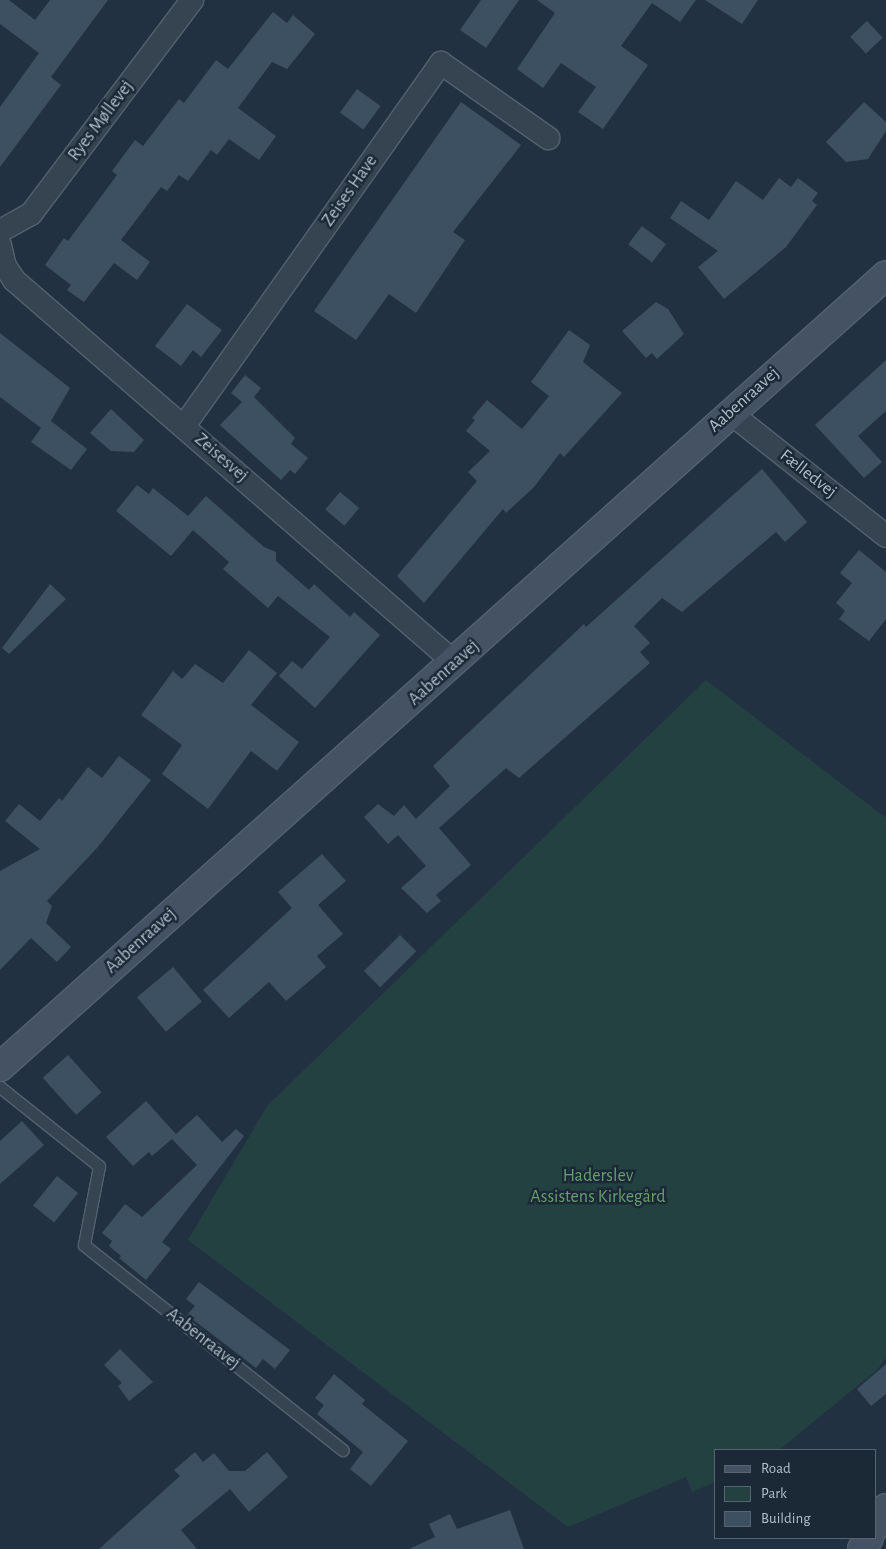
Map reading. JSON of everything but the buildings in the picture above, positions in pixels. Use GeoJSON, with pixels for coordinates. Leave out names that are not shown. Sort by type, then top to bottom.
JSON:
{"type":"FeatureCollection","features":[{"type":"Feature","properties":{"kind":"street","name":"Ryes Møllevej"},"geometry":{"type":"LineString","coordinates":[[0,231],[32,214],[192,0]]}},
{"type":"Feature","properties":{"kind":"street","name":"Zeises Have"},"geometry":{"type":"LineString","coordinates":[[184,426],[441,63],[548,138]]}},
{"type":"Feature","properties":{"kind":"street","name":"Zeisesvej"},"geometry":{"type":"LineString","coordinates":[[2,260],[14,280],[455,663]]}},
{"type":"Feature","properties":{"kind":"street","name":"Aabenraavej"},"geometry":{"type":"LineString","coordinates":[[0,1067],[455,663],[730,412],[886,275]]}},
{"type":"Feature","properties":{"kind":"street","name":"Fælledvej"},"geometry":{"type":"LineString","coordinates":[[730,412],[886,536]]}},
{"type":"Feature","properties":{"kind":"street"},"geometry":{"type":"LineString","coordinates":[[876,1525],[886,1508]]}},
{"type":"Feature","properties":{"kind":"lane","name":"Aabenraavej"},"geometry":{"type":"LineString","coordinates":[[0,1087],[99,1166],[84,1245],[343,1450]]}},
{"type":"Feature","properties":{"kind":"green space","name":"Haderslev Assistens Kirkegård"},"geometry":{"type":"Polygon","coordinates":[[[706,680],[886,818],[886,1357],[878,1369],[780,1449],[714,1449],[714,1482],[692,1492],[686,1477],[568,1527],[188,1240],[267,1106],[706,680]]]}}]}
